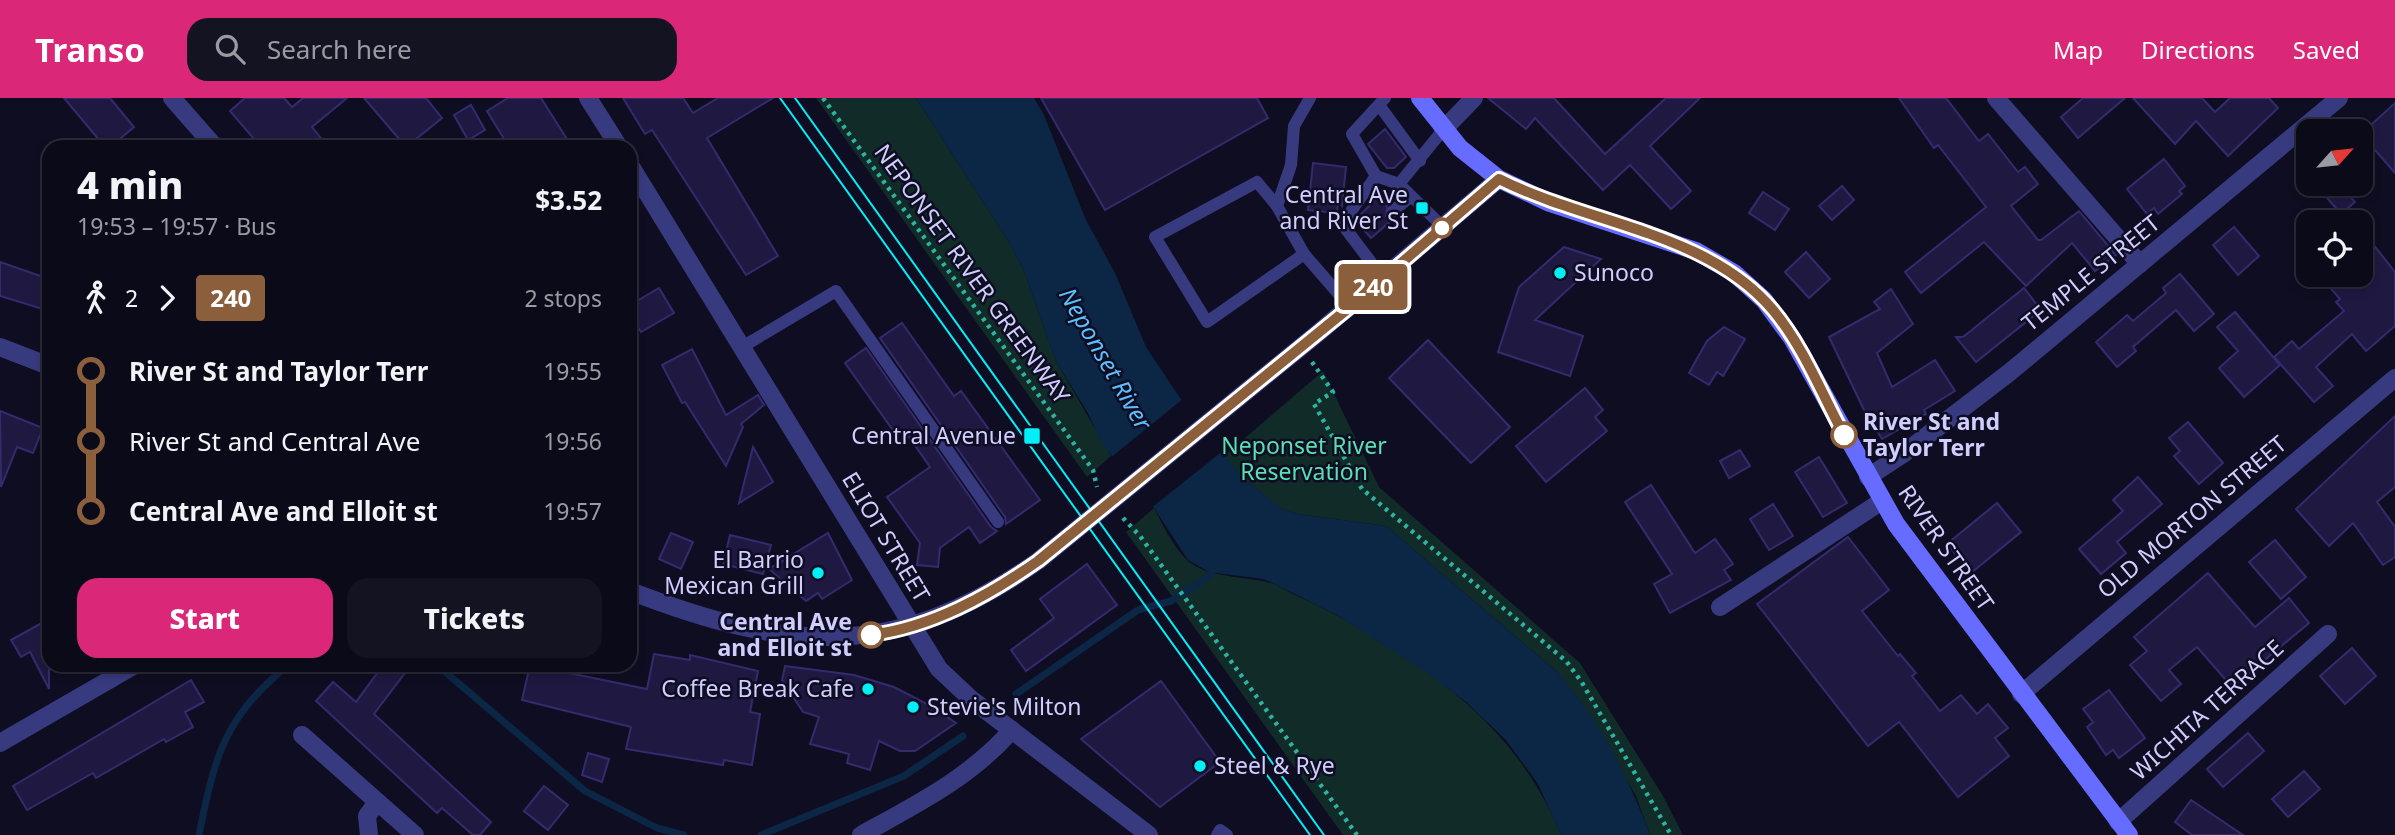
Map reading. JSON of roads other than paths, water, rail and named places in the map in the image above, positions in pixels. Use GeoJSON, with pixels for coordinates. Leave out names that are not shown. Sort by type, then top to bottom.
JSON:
{"type":"FeatureCollection","features":[{"type":"Feature","properties":{"kind":"main road","name":"RIVER STREET"},"geometry":{"type":"LineString","coordinates":[[1420,98],[1443,130],[1468,156],[1499,179],[1550,203],[1696,251],[1742,280],[1784,324],[1882,501],[2021,694],[2123,828]]}},
{"type":"Feature","properties":{"kind":"street"},"geometry":{"type":"LineString","coordinates":[[172,98],[209,140]]}},
{"type":"Feature","properties":{"kind":"street"},"geometry":{"type":"LineString","coordinates":[[588,98],[615,140]]}},
{"type":"Feature","properties":{"kind":"street"},"geometry":{"type":"LineString","coordinates":[[1443,130],[1474,98]]}},
{"type":"Feature","properties":{"kind":"street"},"geometry":{"type":"LineString","coordinates":[[1996,98],[2140,264]]}},
{"type":"Feature","properties":{"kind":"street","name":"TEMPLE STREET"},"geometry":{"type":"LineString","coordinates":[[1868,477],[1903,454],[2010,372],[2339,98]]}},
{"type":"Feature","properties":{"kind":"street","name":"ELIOT STREET"},"geometry":{"type":"LineString","coordinates":[[637,176],[932,659],[949,680],[1149,835]]}},
{"type":"Feature","properties":{"kind":"street"},"geometry":{"type":"LineString","coordinates":[[637,595],[708,621],[764,633],[859,637],[912,627],[952,611],[1021,573],[1350,307],[1499,179]]}},
{"type":"Feature","properties":{"kind":"street"},"geometry":{"type":"LineString","coordinates":[[0,347],[42,363]]}},
{"type":"Feature","properties":{"kind":"street","name":"OLD MORTON STREET"},"geometry":{"type":"LineString","coordinates":[[2021,694],[2395,377]]}},
{"type":"Feature","properties":{"kind":"street"},"geometry":{"type":"LineString","coordinates":[[1720,607],[1882,501]]}},
{"type":"Feature","properties":{"kind":"street","name":"WICHITA TERRACE"},"geometry":{"type":"LineString","coordinates":[[2123,828],[2328,634]]}},
{"type":"Feature","properties":{"kind":"street"},"geometry":{"type":"LineString","coordinates":[[0,743],[123,672]]}},
{"type":"Feature","properties":{"kind":"street"},"geometry":{"type":"LineString","coordinates":[[860,835],[949,785],[980,763],[1012,730]]}},
{"type":"Feature","properties":{"kind":"street"},"geometry":{"type":"LineString","coordinates":[[302,735],[415,835]]}},
{"type":"Feature","properties":{"kind":"street"},"geometry":{"type":"LineString","coordinates":[[369,835],[368,816],[377,802]]}},
{"type":"Feature","properties":{"kind":"lane"},"geometry":{"type":"LineString","coordinates":[[1277,206],[1291,165],[1294,126],[1310,98]]}},
{"type":"Feature","properties":{"kind":"lane"},"geometry":{"type":"LineString","coordinates":[[1420,161],[1382,102],[1352,134],[1377,176],[1399,184],[1443,227]]}},
{"type":"Feature","properties":{"kind":"lane"},"geometry":{"type":"LineString","coordinates":[[1399,184],[1443,130]]}},
{"type":"Feature","properties":{"kind":"lane"},"geometry":{"type":"LineString","coordinates":[[1377,176],[1342,224],[1362,238],[1383,278]]}},
{"type":"Feature","properties":{"kind":"lane"},"geometry":{"type":"LineString","coordinates":[[1304,254],[1207,322],[1155,237],[1257,182],[1277,206],[1304,254],[1350,307]]}},
{"type":"Feature","properties":{"kind":"lane"},"geometry":{"type":"LineString","coordinates":[[1393,211],[1410,197]]}},
{"type":"Feature","properties":{"kind":"lane"},"geometry":{"type":"LineString","coordinates":[[742,347],[836,292],[998,522]]}},
{"type":"Feature","properties":{"kind":"water","name":"Neponset River"},"geometry":{"type":"Polygon","coordinates":[[[916,98],[1034,98],[1044,115],[1085,218],[1115,273],[1146,347],[1180,398],[1243,478],[1279,507],[1298,514],[1386,526],[1556,671],[1598,727],[1632,792],[1650,835],[1561,835],[1538,784],[1506,740],[1465,701],[1337,615],[1263,579],[1209,572],[1188,560],[1154,508],[1102,444],[1089,415],[1056,361],[1024,271],[1009,242],[916,98]]]}},
{"type":"Feature","properties":{"kind":"waterway"},"geometry":{"type":"LineString","coordinates":[[1016,694],[1138,610],[1171,601],[1209,576],[1217,565]]}},
{"type":"Feature","properties":{"kind":"waterway"},"geometry":{"type":"LineString","coordinates":[[199,835],[217,761],[225,741],[249,703],[280,672]]}},
{"type":"Feature","properties":{"kind":"waterway"},"geometry":{"type":"LineString","coordinates":[[445,672],[585,791],[657,828],[684,835]]}},
{"type":"Feature","properties":{"kind":"waterway"},"geometry":{"type":"LineString","coordinates":[[761,835],[904,776],[963,736]]}},
{"type":"Feature","properties":{"kind":"tram line"},"geometry":{"type":"LineString","coordinates":[[780,98],[1310,835]]}},
{"type":"Feature","properties":{"kind":"tram line"},"geometry":{"type":"LineString","coordinates":[[795,98],[1324,835]]}},
{"type":"Feature","properties":{"kind":"place","name":"Central Ave and River St"},"geometry":{"type":"Point","coordinates":[1422,208]}},
{"type":"Feature","properties":{"kind":"place","name":"Sunoco"},"geometry":{"type":"Point","coordinates":[1560,273]}},
{"type":"Feature","properties":{"kind":"place","name":"River St and Taylor Terr"},"geometry":{"type":"Point","coordinates":[1844,435]}},
{"type":"Feature","properties":{"kind":"place","name":"Central Avenue"},"geometry":{"type":"Point","coordinates":[1032,436]}},
{"type":"Feature","properties":{"kind":"place","name":"El Barrio Mexican Grill"},"geometry":{"type":"Point","coordinates":[818,573]}},
{"type":"Feature","properties":{"kind":"place","name":"Central Ave and Elloit st"},"geometry":{"type":"Point","coordinates":[871,635]}},
{"type":"Feature","properties":{"kind":"place","name":"Coffee Break Cafe"},"geometry":{"type":"Point","coordinates":[868,689]}},
{"type":"Feature","properties":{"kind":"place","name":"Stevie's Milton"},"geometry":{"type":"Point","coordinates":[913,707]}},
{"type":"Feature","properties":{"kind":"place","name":"Steel & Rye"},"geometry":{"type":"Point","coordinates":[1200,766]}},
{"type":"Feature","properties":{"kind":"park label","name":"Neponset River Reservation"},"geometry":{"type":"Point","coordinates":[1304,459]}}]}
